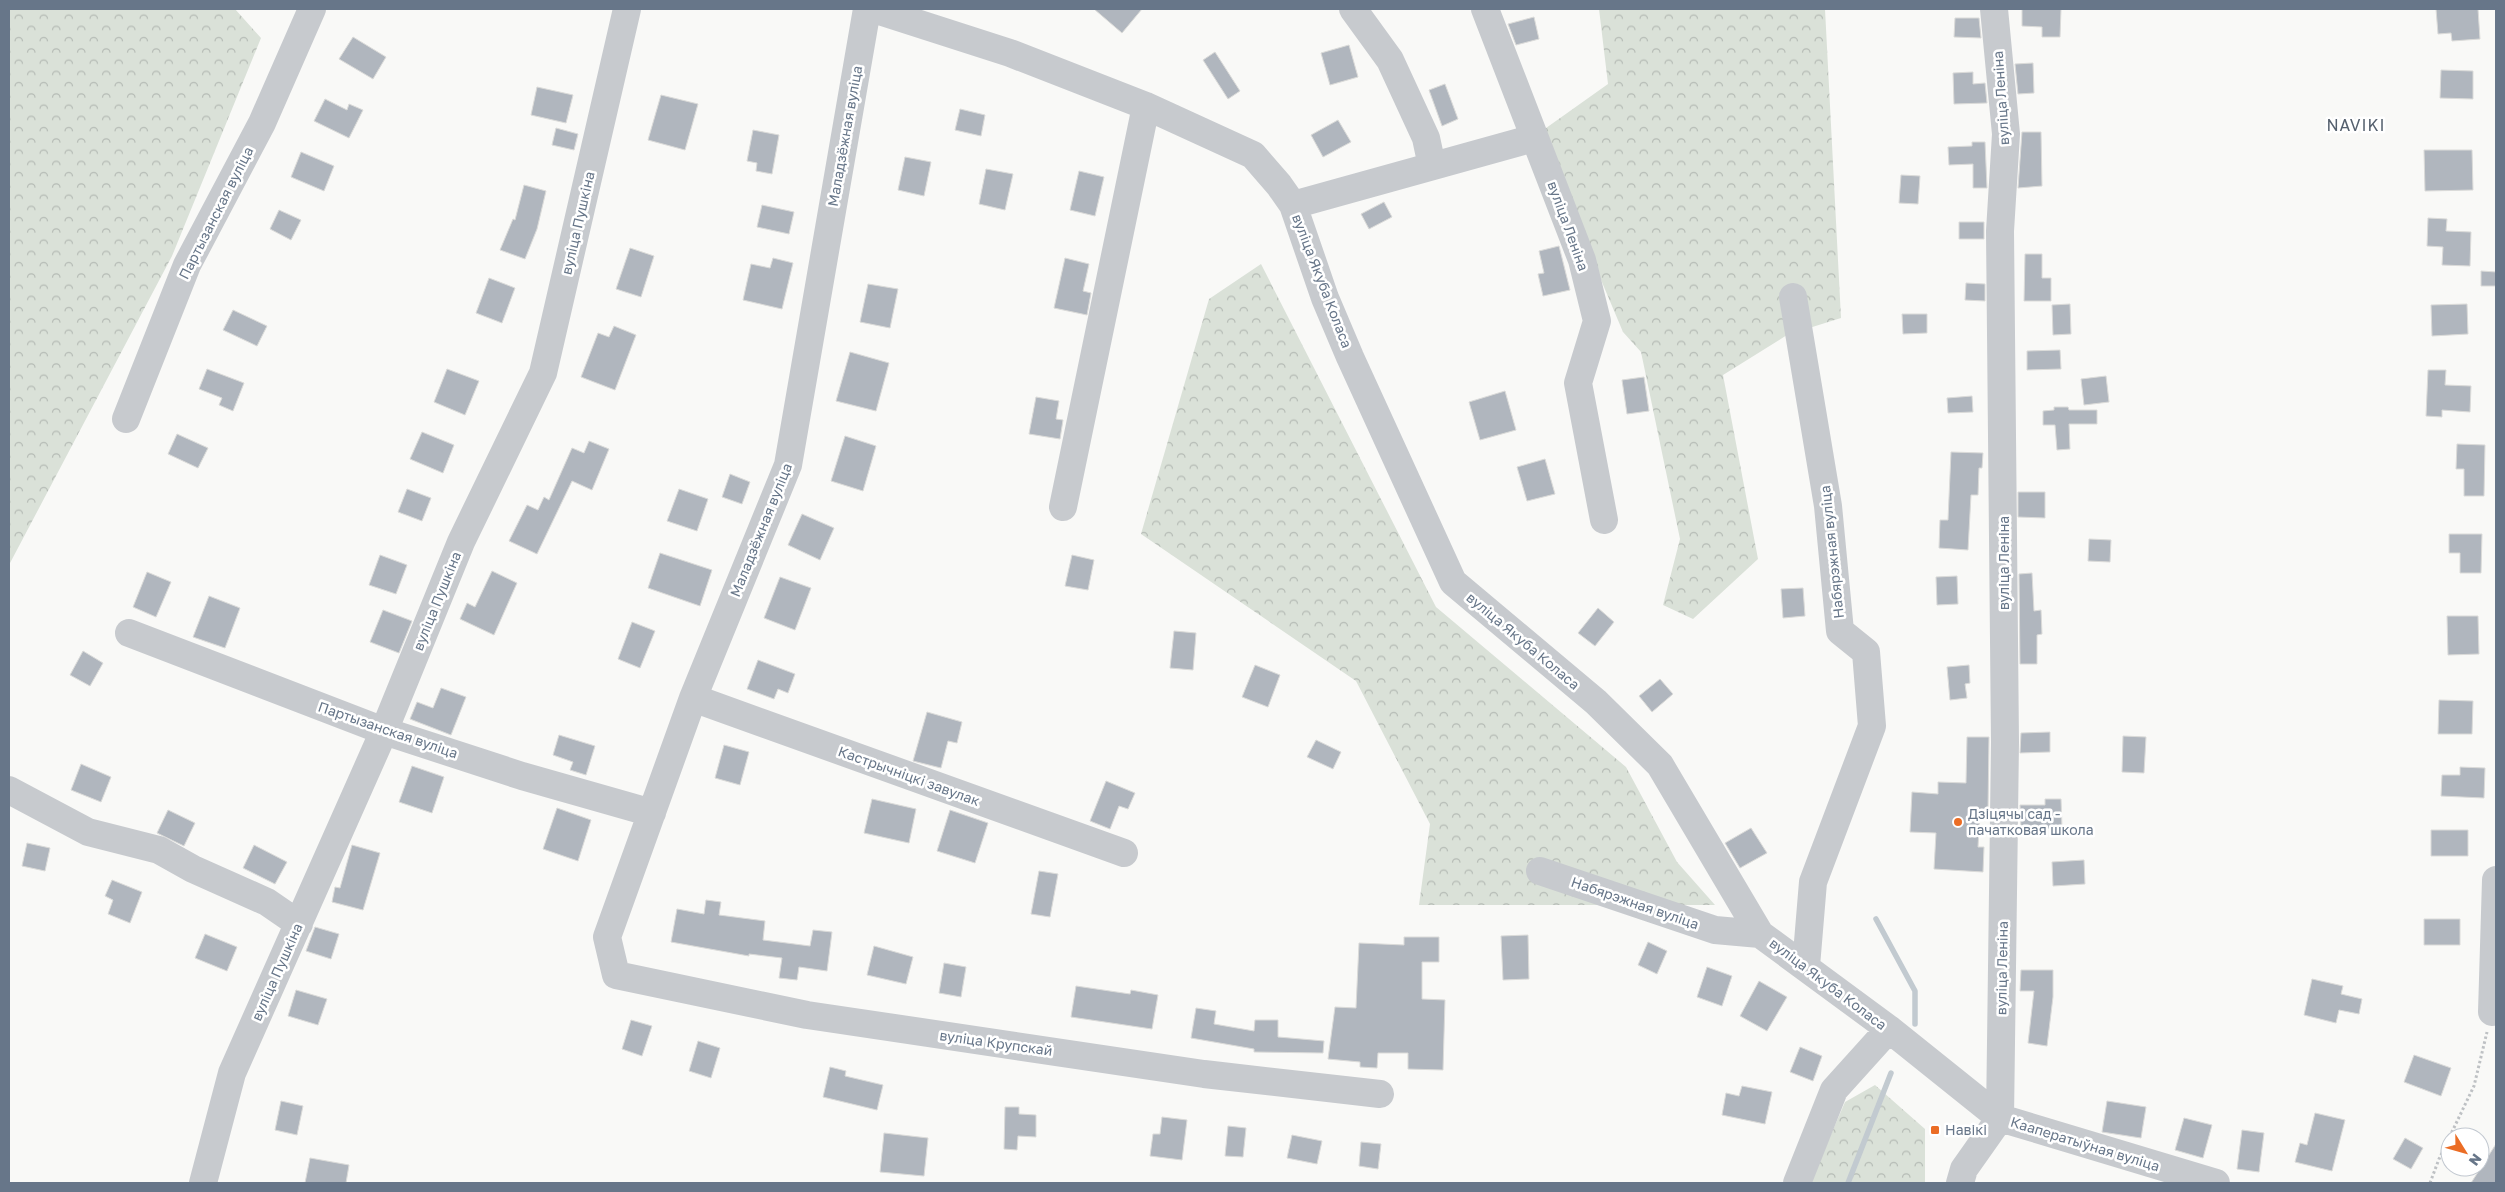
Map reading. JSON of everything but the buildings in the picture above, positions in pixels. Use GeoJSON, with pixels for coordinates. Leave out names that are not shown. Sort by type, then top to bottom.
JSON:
{"type":"FeatureCollection","features":[{"type":"Feature","properties":{"kind":"street","name":"Партызанская вуліца"},"geometry":{"type":"LineString","coordinates":[[126,419],[187,266],[262,123],[312,9]]}},
{"type":"Feature","properties":{"kind":"street","name":"вуліца Пушкіна"},"geometry":{"type":"LineString","coordinates":[[197,1182],[232,1073],[384,731],[461,542],[543,373],[628,9]]}},
{"type":"Feature","properties":{"kind":"street","name":"Маладзёжная вуліца"},"geometry":{"type":"LineString","coordinates":[[616,975],[607,937],[693,698],[788,465],[867,9]]}},
{"type":"Feature","properties":{"kind":"street","name":"вуліца Якуба Коласа"},"geometry":{"type":"LineString","coordinates":[[873,9],[1010,53],[1146,106],[1253,155],[1279,185],[1293,205],[1325,298],[1350,357],[1453,582],[1596,702],[1660,765],[1760,934],[1806,966],[1889,1029],[2000,1118]]}},
{"type":"Feature","properties":{"kind":"street"},"geometry":{"type":"LineString","coordinates":[[1353,9],[1390,60],[1426,138],[1432,166]]}},
{"type":"Feature","properties":{"kind":"street","name":"вуліца Леніна"},"geometry":{"type":"LineString","coordinates":[[1485,9],[1582,260],[1597,321],[1578,383],[1604,520]]}},
{"type":"Feature","properties":{"kind":"street","name":"вуліца Леніна"},"geometry":{"type":"LineString","coordinates":[[1994,9],[2006,134],[2000,231],[2005,742],[2000,1118]]}},
{"type":"Feature","properties":{"kind":"street"},"geometry":{"type":"LineString","coordinates":[[1064,507],[1146,106]]}},
{"type":"Feature","properties":{"kind":"street"},"geometry":{"type":"LineString","coordinates":[[1293,205],[1534,138]]}},
{"type":"Feature","properties":{"kind":"street","name":"Набярэжная вуліца"},"geometry":{"type":"LineString","coordinates":[[1793,297],[1828,506],[1840,631],[1866,652],[1872,726],[1813,882],[1806,966]]}},
{"type":"Feature","properties":{"kind":"street","name":"Партызанская вуліца"},"geometry":{"type":"LineString","coordinates":[[129,633],[384,731],[522,776],[652,813]]}},
{"type":"Feature","properties":{"kind":"street","name":"Кастрычніцкі завулак"},"geometry":{"type":"LineString","coordinates":[[693,698],[1124,853]]}},
{"type":"Feature","properties":{"kind":"street"},"geometry":{"type":"LineString","coordinates":[[9,790],[88,832],[159,850],[193,869],[267,902],[299,924]]}},
{"type":"Feature","properties":{"kind":"street","name":"Набярэжная вуліца"},"geometry":{"type":"LineString","coordinates":[[1540,872],[1715,930],[1760,934]]}},
{"type":"Feature","properties":{"kind":"street"},"geometry":{"type":"LineString","coordinates":[[2492,1012],[2496,880]]}},
{"type":"Feature","properties":{"kind":"street","name":"вуліца Крупскай"},"geometry":{"type":"LineString","coordinates":[[616,975],[816,1016],[1204,1074],[1380,1094]]}},
{"type":"Feature","properties":{"kind":"street"},"geometry":{"type":"LineString","coordinates":[[1797,1183],[1834,1090],[1889,1029]]}},
{"type":"Feature","properties":{"kind":"street","name":"Кааператыўная вуліца"},"geometry":{"type":"LineString","coordinates":[[1960,1183],[1964,1169],[2000,1118],[2216,1183]]}},
{"type":"Feature","properties":{"kind":"path"},"geometry":{"type":"LineString","coordinates":[[2430,1183],[2439,1159],[2474,1086],[2492,1012]]}},
{"type":"Feature","properties":{"kind":"green space"},"geometry":{"type":"Polygon","coordinates":[[[9,9],[235,9],[261,38],[172,256],[9,565],[9,9]]]}},
{"type":"Feature","properties":{"kind":"green space"},"geometry":{"type":"Polygon","coordinates":[[[1599,9],[1825,9],[1841,318],[1787,335],[1723,375],[1758,559],[1693,619],[1663,605],[1680,539],[1641,352],[1623,332],[1539,133],[1608,84],[1599,9]]]}},
{"type":"Feature","properties":{"kind":"green space"},"geometry":{"type":"Polygon","coordinates":[[[1261,264],[1436,607],[1626,767],[1677,862],[1715,905],[1419,905],[1430,824],[1356,681],[1141,534],[1209,299],[1261,264]]]}},
{"type":"Feature","properties":{"kind":"green space"},"geometry":{"type":"Polygon","coordinates":[[[1875,1085],[1925,1129],[1925,1183],[1810,1183],[1845,1102],[1875,1085]]]}},
{"type":"Feature","properties":{"kind":"waterway"},"geometry":{"type":"LineString","coordinates":[[1876,919],[1915,991],[1915,1024]]}},
{"type":"Feature","properties":{"kind":"waterway"},"geometry":{"type":"LineString","coordinates":[[1848,1183],[1891,1073]]}},
{"type":"Feature","properties":{"kind":"place","name":"Дзіцячы сад - пачатковая школа"},"geometry":{"type":"Point","coordinates":[1958,822]}},
{"type":"Feature","properties":{"kind":"place","name":"Навікі"},"geometry":{"type":"Point","coordinates":[1935,1130]}},
{"type":"Feature","properties":{"kind":"district","name":"NAVIKI"},"geometry":{"type":"Point","coordinates":[2356,125]}}]}
